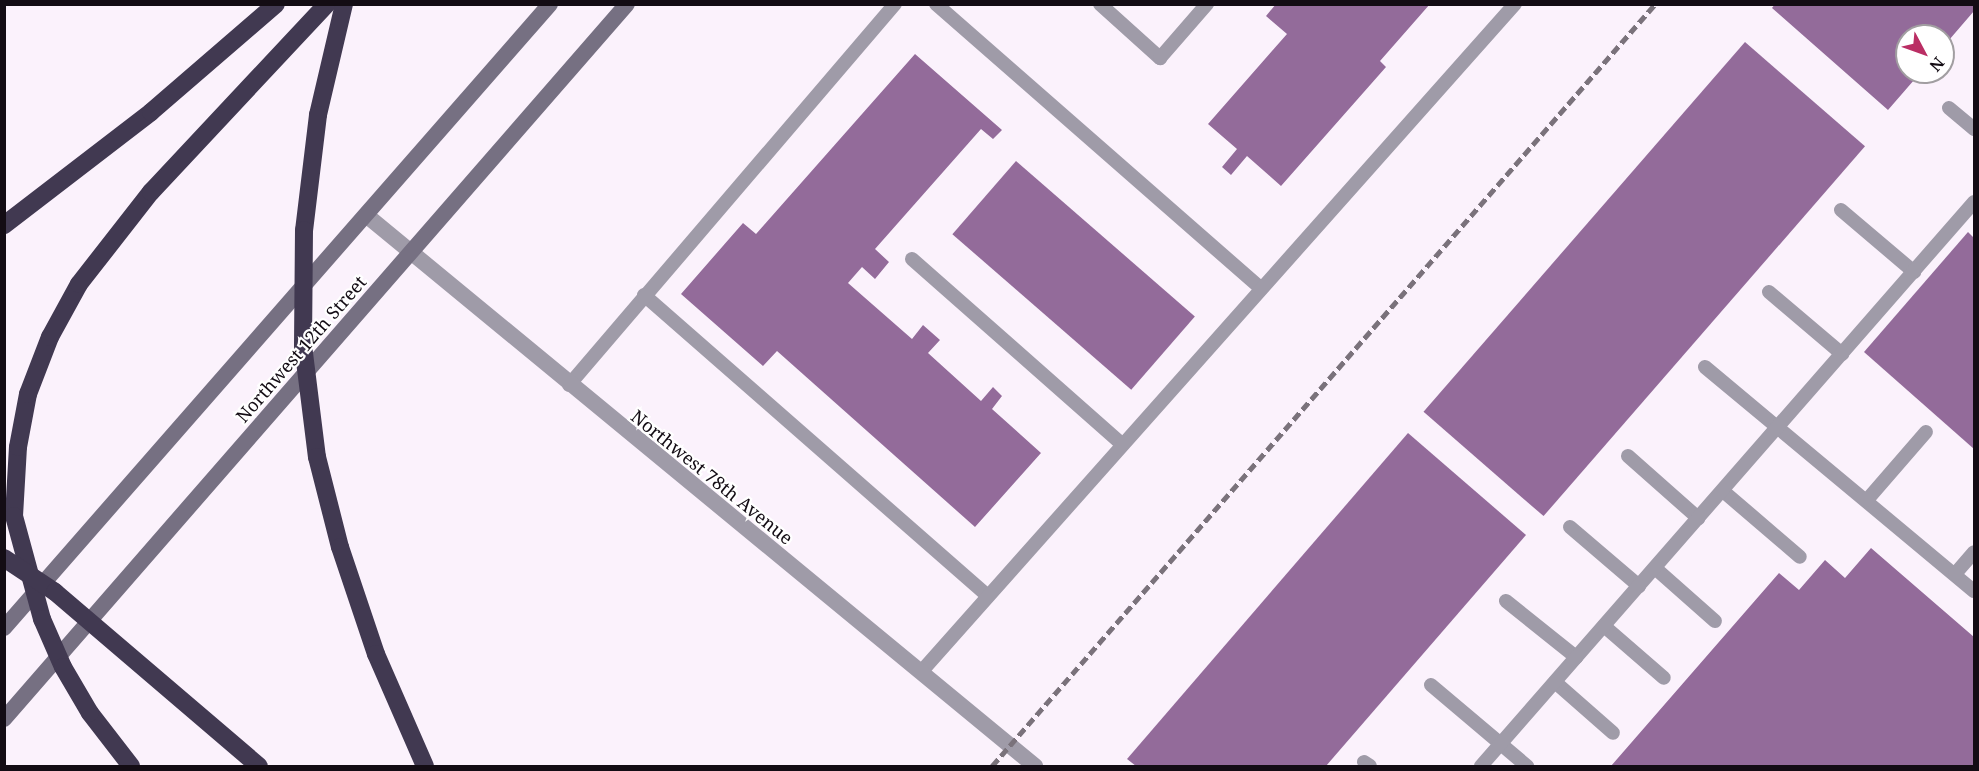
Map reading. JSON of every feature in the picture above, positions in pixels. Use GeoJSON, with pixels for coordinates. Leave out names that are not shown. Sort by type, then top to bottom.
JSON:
{"type":"FeatureCollection","features":[{"type":"Feature","properties":{"kind":"highway"},"geometry":{"type":"LineString","coordinates":[[4,225],[151,112],[276,4]]}},
{"type":"Feature","properties":{"kind":"highway"},"geometry":{"type":"LineString","coordinates":[[131,766],[90,713],[63,668],[42,619],[14,516],[18,447],[28,394],[50,337],[79,284],[151,192],[327,4]]}},
{"type":"Feature","properties":{"kind":"highway"},"geometry":{"type":"LineString","coordinates":[[344,4],[318,115],[304,230],[303,345],[317,456],[340,548],[376,654],[425,766]]}},
{"type":"Feature","properties":{"kind":"highway"},"geometry":{"type":"LineString","coordinates":[[4,558],[55,592],[259,766]]}},
{"type":"Feature","properties":{"kind":"main road"},"geometry":{"type":"LineString","coordinates":[[4,628],[550,4]]}},
{"type":"Feature","properties":{"kind":"main road","name":"Northwest 12th Street"},"geometry":{"type":"LineString","coordinates":[[4,719],[627,4]]}},
{"type":"Feature","properties":{"kind":"street","name":"Northwest 78th Avenue"},"geometry":{"type":"LineString","coordinates":[[366,215],[569,385],[1035,766]]}},
{"type":"Feature","properties":{"kind":"lane"},"geometry":{"type":"LineString","coordinates":[[569,385],[895,4]]}},
{"type":"Feature","properties":{"kind":"lane"},"geometry":{"type":"LineString","coordinates":[[936,4],[1260,288]]}},
{"type":"Feature","properties":{"kind":"lane"},"geometry":{"type":"LineString","coordinates":[[1100,4],[1160,58],[1207,4]]}},
{"type":"Feature","properties":{"kind":"lane"},"geometry":{"type":"LineString","coordinates":[[921,672],[1260,288],[1515,4]]}},
{"type":"Feature","properties":{"kind":"lane"},"geometry":{"type":"LineString","coordinates":[[1949,108],[1974,129]]}},
{"type":"Feature","properties":{"kind":"lane"},"geometry":{"type":"LineString","coordinates":[[1481,766],[1974,202]]}},
{"type":"Feature","properties":{"kind":"lane"},"geometry":{"type":"LineString","coordinates":[[1840,210],[1914,272]]}},
{"type":"Feature","properties":{"kind":"lane"},"geometry":{"type":"LineString","coordinates":[[912,259],[1122,444]]}},
{"type":"Feature","properties":{"kind":"lane"},"geometry":{"type":"LineString","coordinates":[[1769,292],[1842,354]]}},
{"type":"Feature","properties":{"kind":"lane"},"geometry":{"type":"LineString","coordinates":[[644,296],[988,596]]}},
{"type":"Feature","properties":{"kind":"lane"},"geometry":{"type":"LineString","coordinates":[[1705,367],[1780,426],[1974,591]]}},
{"type":"Feature","properties":{"kind":"lane"},"geometry":{"type":"LineString","coordinates":[[1867,500],[1926,432]]}},
{"type":"Feature","properties":{"kind":"lane"},"geometry":{"type":"LineString","coordinates":[[1628,456],[1698,518]]}},
{"type":"Feature","properties":{"kind":"lane"},"geometry":{"type":"LineString","coordinates":[[1723,491],[1800,557]]}},
{"type":"Feature","properties":{"kind":"lane"},"geometry":{"type":"LineString","coordinates":[[1570,526],[1639,586]]}},
{"type":"Feature","properties":{"kind":"lane"},"geometry":{"type":"LineString","coordinates":[[1955,574],[1974,552]]}},
{"type":"Feature","properties":{"kind":"lane"},"geometry":{"type":"LineString","coordinates":[[1654,568],[1715,621]]}},
{"type":"Feature","properties":{"kind":"lane"},"geometry":{"type":"LineString","coordinates":[[1506,601],[1576,657]]}},
{"type":"Feature","properties":{"kind":"lane"},"geometry":{"type":"LineString","coordinates":[[1604,626],[1664,678]]}},
{"type":"Feature","properties":{"kind":"lane"},"geometry":{"type":"LineString","coordinates":[[1555,682],[1613,733]]}},
{"type":"Feature","properties":{"kind":"lane"},"geometry":{"type":"LineString","coordinates":[[1431,685],[1527,766]]}},
{"type":"Feature","properties":{"kind":"building"},"geometry":{"type":"Polygon","coordinates":[[[1276,4],[1430,4],[1380,61],[1386,67],[1281,186],[1247,156],[1231,175],[1222,167],[1237,149],[1208,124],[1287,34],[1266,16],[1276,4]]]}},
{"type":"Feature","properties":{"kind":"building"},"geometry":{"type":"Polygon","coordinates":[[[1775,4],[1974,4],[1974,11],[1955,33],[1955,24],[1895,24],[1895,84],[1911,84],[1888,110],[1772,8],[1775,4]]]}},
{"type":"Feature","properties":{"kind":"building"},"geometry":{"type":"Polygon","coordinates":[[[1745,42],[1865,146],[1544,516],[1424,412],[1745,42]]]}},
{"type":"Feature","properties":{"kind":"building"},"geometry":{"type":"Polygon","coordinates":[[[915,54],[1002,130],[993,139],[981,129],[875,249],[889,262],[875,279],[862,267],[848,283],[912,339],[923,325],[940,340],[928,353],[981,401],[993,387],[1002,396],[992,409],[1041,453],[975,527],[777,351],[763,366],[681,294],[743,223],[756,234],[915,54]]]}},
{"type":"Feature","properties":{"kind":"building"},"geometry":{"type":"Polygon","coordinates":[[[1016,161],[1195,316],[1131,390],[952,234],[1016,161]]]}},
{"type":"Feature","properties":{"kind":"building"},"geometry":{"type":"Polygon","coordinates":[[[1968,232],[1974,238],[1974,449],[1864,352],[1968,232]]]}},
{"type":"Feature","properties":{"kind":"building"},"geometry":{"type":"Polygon","coordinates":[[[1408,433],[1526,535],[1326,766],[1136,766],[1127,759],[1408,433]]]}},
{"type":"Feature","properties":{"kind":"building"},"geometry":{"type":"Polygon","coordinates":[[[1871,548],[1974,637],[1974,766],[1611,766],[1779,573],[1799,590],[1825,560],[1845,578],[1871,548]]]}},
{"type":"Feature","properties":{"kind":"railway"},"geometry":{"type":"LineString","coordinates":[[992,766],[1655,4]]}}]}
